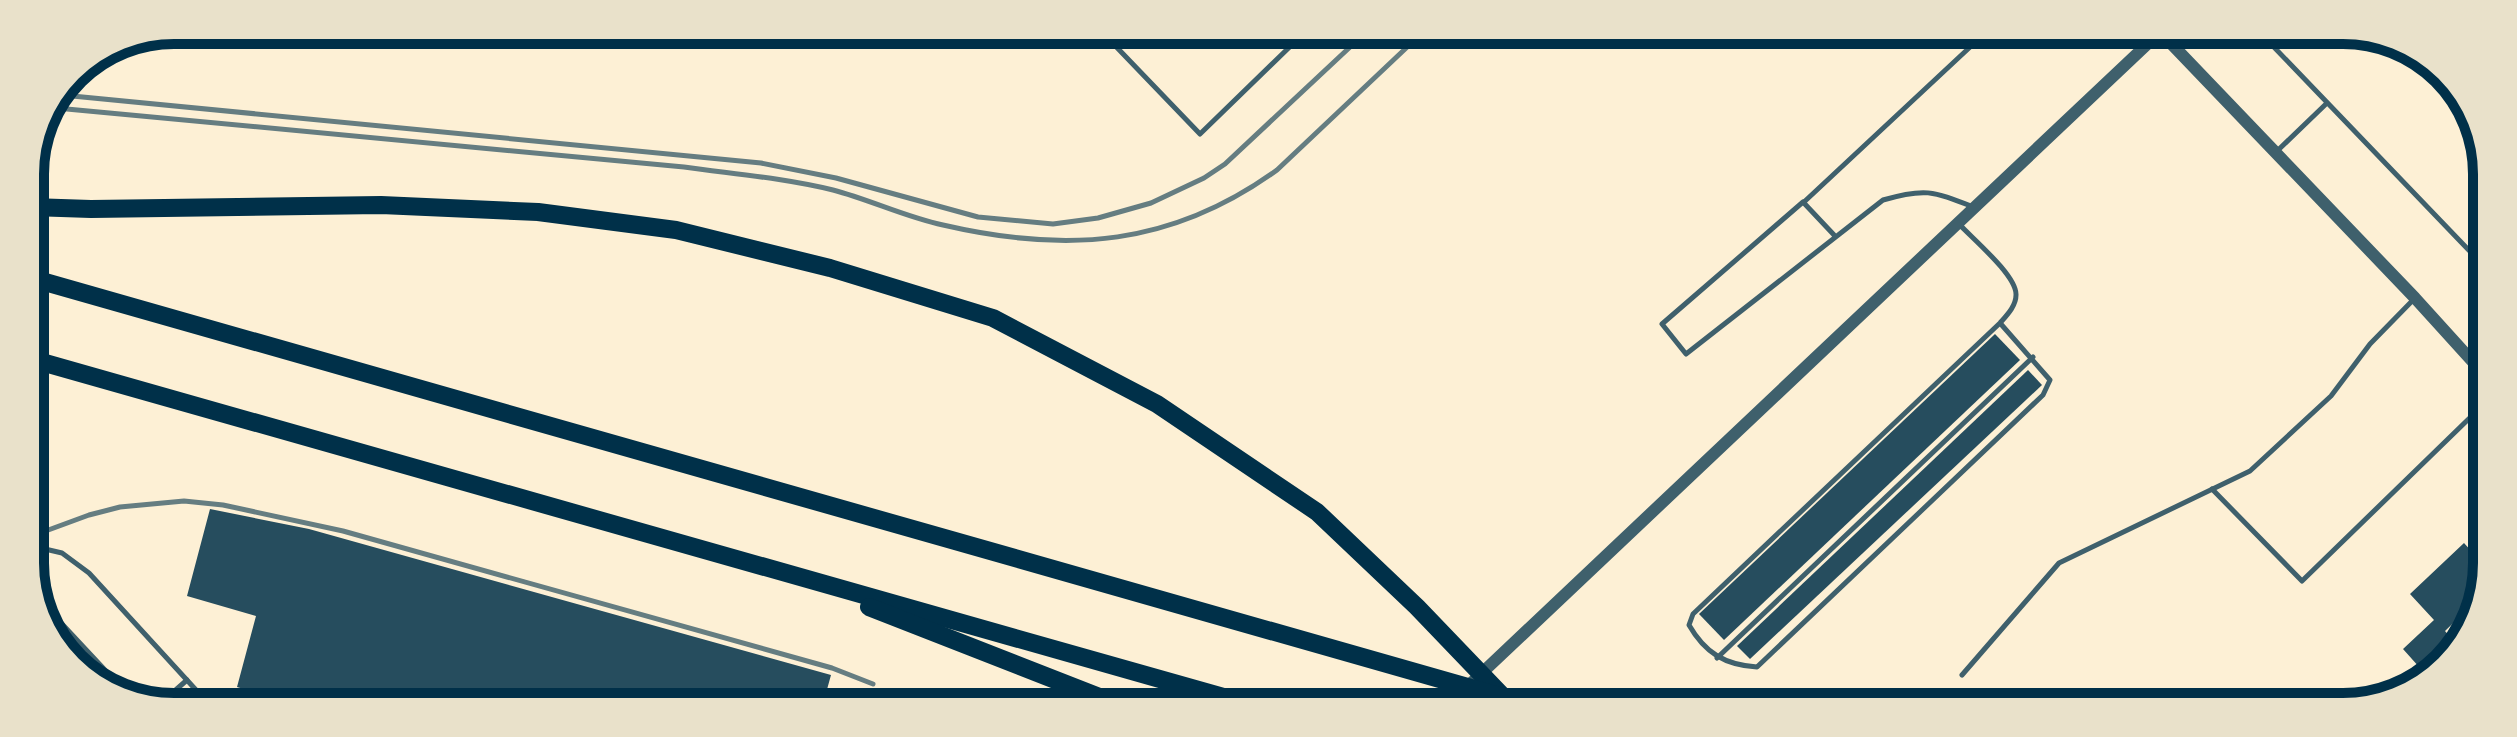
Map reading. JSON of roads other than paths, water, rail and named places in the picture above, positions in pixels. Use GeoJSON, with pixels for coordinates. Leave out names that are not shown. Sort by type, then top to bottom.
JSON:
{"type":"FeatureCollection","features":[{"type":"Feature","properties":{"kind":"highway"},"geometry":{"type":"LineString","coordinates":[[44,207],[381,205],[538,212],[676,230],[830,268],[993,318],[1157,404],[1317,512],[1502,693]]}},
{"type":"Feature","properties":{"kind":"highway"},"geometry":{"type":"LineString","coordinates":[[44,282],[1415,671],[1483,693]]}},
{"type":"Feature","properties":{"kind":"highway"},"geometry":{"type":"LineString","coordinates":[[44,363],[1209,693]]}},
{"type":"Feature","properties":{"kind":"highway"},"geometry":{"type":"LineString","coordinates":[[792,575],[923,630],[1088,693]]}},
{"type":"Feature","properties":{"kind":"street"},"geometry":{"type":"LineString","coordinates":[[1461,693],[2149,44]]}},
{"type":"Feature","properties":{"kind":"street"},"geometry":{"type":"LineString","coordinates":[[2170,44],[2473,362]]}},
{"type":"Feature","properties":{"kind":"lane"},"geometry":{"type":"LineString","coordinates":[[1114,44],[1200,134],[1293,44]]}},
{"type":"Feature","properties":{"kind":"lane"},"geometry":{"type":"LineString","coordinates":[[1973,44],[1803,202],[1662,324],[1686,354],[1883,200],[1910,192],[1935,192],[1976,208]]}},
{"type":"Feature","properties":{"kind":"lane"},"geometry":{"type":"LineString","coordinates":[[2271,44],[2473,255]]}},
{"type":"Feature","properties":{"kind":"lane"},"geometry":{"type":"LineString","coordinates":[[2275,154],[2327,103]]}},
{"type":"Feature","properties":{"kind":"lane"},"geometry":{"type":"LineString","coordinates":[[1803,202],[1835,236]]}},
{"type":"Feature","properties":{"kind":"lane"},"geometry":{"type":"LineString","coordinates":[[1959,224],[2012,279],[2017,294],[2012,308],[2000,323],[1693,614],[1689,625],[1695,636],[1717,658],[1738,666],[1757,667],[2043,395],[2050,380],[2000,323]]}},
{"type":"Feature","properties":{"kind":"lane"},"geometry":{"type":"LineString","coordinates":[[1962,675],[2059,563],[2250,471],[2331,396],[2370,344],[2415,298]]}},
{"type":"Feature","properties":{"kind":"lane"},"geometry":{"type":"LineString","coordinates":[[1717,658],[2033,357]]}},
{"type":"Feature","properties":{"kind":"lane"},"geometry":{"type":"LineString","coordinates":[[2212,489],[2302,581],[2473,415]]}},
{"type":"Feature","properties":{"kind":"lane"},"geometry":{"type":"LineString","coordinates":[[44,549],[62,553],[89,573],[199,693]]}},
{"type":"Feature","properties":{"kind":"lane"},"geometry":{"type":"LineString","coordinates":[[56,617],[110,675]]}},
{"type":"Feature","properties":{"kind":"lane"},"geometry":{"type":"LineString","coordinates":[[172,693],[187,680]]}},
{"type":"Feature","properties":{"kind":"railway"},"geometry":{"type":"LineString","coordinates":[[70,96],[761,163],[836,178],[978,217],[1053,224],[1098,218],[1151,203],[1204,178],[1225,164],[1353,44]]}},
{"type":"Feature","properties":{"kind":"railway"},"geometry":{"type":"LineString","coordinates":[[62,109],[740,174],[833,190],[929,222],[989,234],[1076,240],[1118,237],[1158,228],[1198,215],[1238,195],[1277,170],[1410,44]]}},
{"type":"Feature","properties":{"kind":"railway"},"geometry":{"type":"LineString","coordinates":[[44,532],[120,507],[184,501],[223,505],[343,531],[832,668],[873,684]]}}]}
